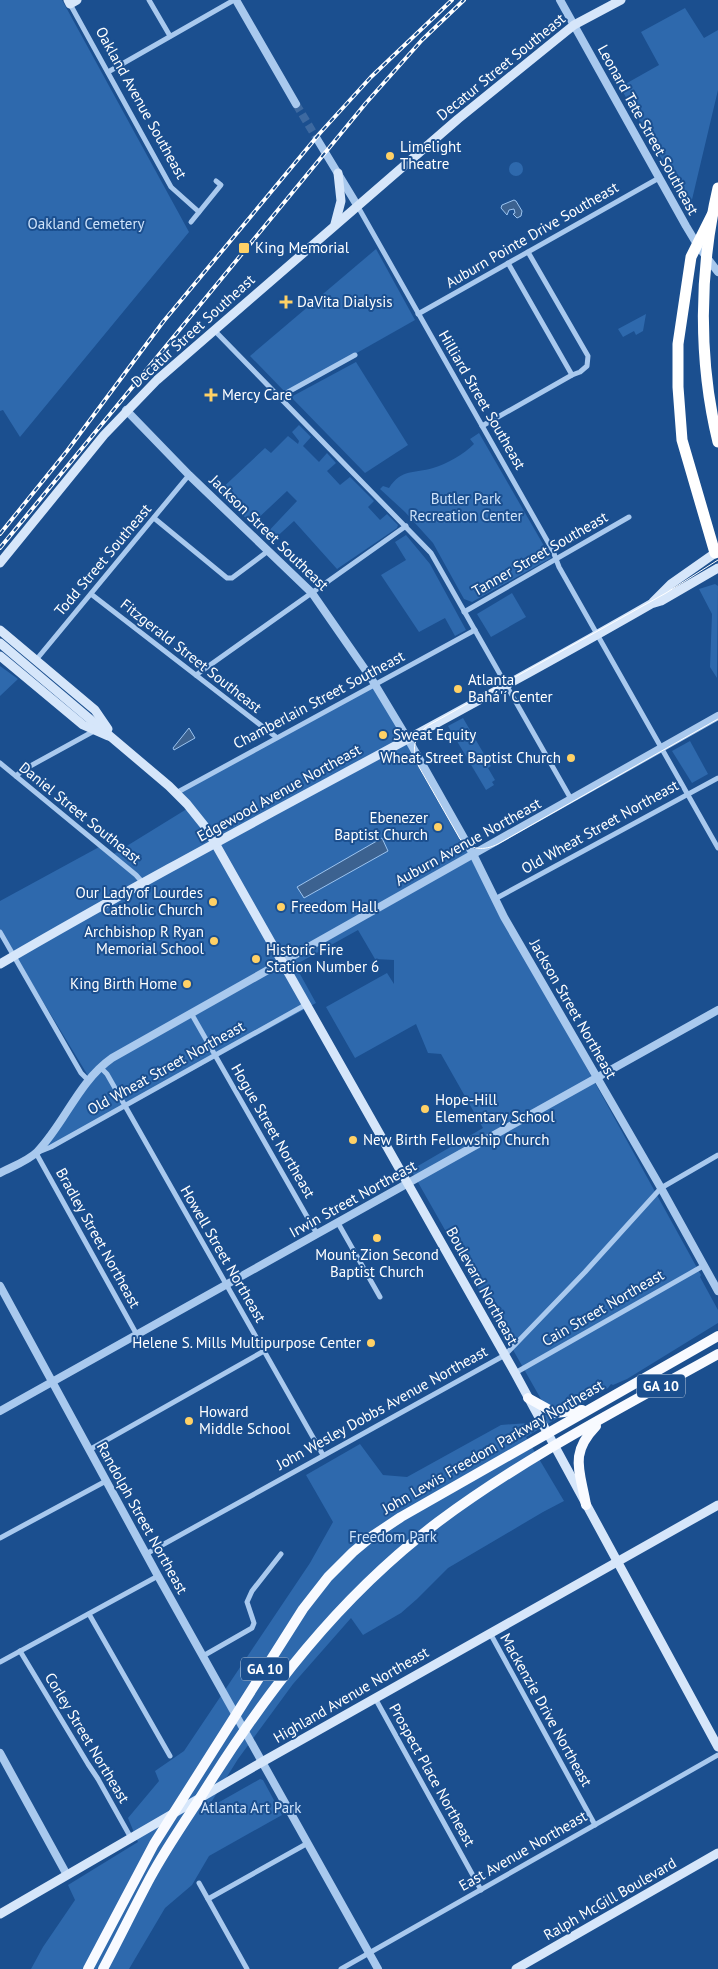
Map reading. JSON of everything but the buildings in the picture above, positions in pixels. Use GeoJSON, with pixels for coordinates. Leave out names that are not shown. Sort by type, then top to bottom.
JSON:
{"type":"FeatureCollection","features":[{"type":"Feature","properties":{"kind":"highway"},"geometry":{"type":"LineString","coordinates":[[717,555],[682,440],[679,418],[678,344],[691,257],[706,234],[718,188]]}},
{"type":"Feature","properties":{"kind":"highway"},"geometry":{"type":"LineString","coordinates":[[706,234],[704,327],[706,368],[710,412],[718,442]]}},
{"type":"Feature","properties":{"kind":"highway","name":"John Lewis Freedom Parkway Northeast"},"geometry":{"type":"LineString","coordinates":[[88,1969],[154,1844],[281,1642],[303,1609],[328,1577],[353,1552],[387,1525],[718,1336]]}},
{"type":"Feature","properties":{"kind":"highway","name":"John Lewis Freedom Parkway Northeast"},"geometry":{"type":"LineString","coordinates":[[103,1969],[151,1876],[243,1730],[297,1658],[354,1597],[412,1544],[490,1486],[554,1446],[718,1354]]}},
{"type":"Feature","properties":{"kind":"highway"},"geometry":{"type":"LineString","coordinates":[[528,1398],[555,1413],[590,1408]]}},
{"type":"Feature","properties":{"kind":"highway"},"geometry":{"type":"LineString","coordinates":[[586,1505],[578,1462],[579,1450],[588,1435],[604,1418]]}},
{"type":"Feature","properties":{"kind":"main road","name":"Decatur Street Southeast"},"geometry":{"type":"LineString","coordinates":[[0,563],[126,410],[156,380],[458,118],[574,25],[621,0]]}},
{"type":"Feature","properties":{"kind":"main road"},"geometry":{"type":"LineString","coordinates":[[335,225],[341,204],[338,173]]}},
{"type":"Feature","properties":{"kind":"main road","name":"Edgewood Avenue Northeast"},"geometry":{"type":"LineString","coordinates":[[651,604],[671,584],[717,555]]}},
{"type":"Feature","properties":{"kind":"main road","name":"Edgewood Avenue Northeast"},"geometry":{"type":"LineString","coordinates":[[0,964],[319,786],[408,740],[718,568]]}},
{"type":"Feature","properties":{"kind":"main road"},"geometry":{"type":"LineString","coordinates":[[0,630],[96,710],[114,738]]}},
{"type":"Feature","properties":{"kind":"main road"},"geometry":{"type":"LineString","coordinates":[[0,643],[114,738]]}},
{"type":"Feature","properties":{"kind":"main road"},"geometry":{"type":"LineString","coordinates":[[0,656],[83,725],[114,738]]}},
{"type":"Feature","properties":{"kind":"main road","name":"Boulevard Northeast"},"geometry":{"type":"LineString","coordinates":[[114,738],[176,793],[198,816],[216,843],[515,1373],[718,1747]]}},
{"type":"Feature","properties":{"kind":"main road","name":"Highland Avenue Northeast"},"geometry":{"type":"LineString","coordinates":[[0,1914],[490,1632],[718,1505]]}},
{"type":"Feature","properties":{"kind":"main road","name":"Ralph McGill Boulevard"},"geometry":{"type":"LineString","coordinates":[[516,1969],[718,1853]]}},
{"type":"Feature","properties":{"kind":"street"},"geometry":{"type":"LineString","coordinates":[[149,0],[170,36]]}},
{"type":"Feature","properties":{"kind":"street"},"geometry":{"type":"LineString","coordinates":[[108,72],[235,0],[296,104]]}},
{"type":"Feature","properties":{"kind":"street","name":"Leonard Tate Street Southeast"},"geometry":{"type":"LineString","coordinates":[[560,0],[698,246],[718,272]]}},
{"type":"Feature","properties":{"kind":"street","name":"Oakland Avenue Southeast"},"geometry":{"type":"LineString","coordinates":[[72,1],[104,68],[108,72],[171,187],[198,212]]}},
{"type":"Feature","properties":{"kind":"street"},"geometry":{"type":"LineString","coordinates":[[317,139],[357,206]]}},
{"type":"Feature","properties":{"kind":"street","name":"Auburn Pointe Drive Southeast"},"geometry":{"type":"LineString","coordinates":[[418,314],[659,178]]}},
{"type":"Feature","properties":{"kind":"street"},"geometry":{"type":"LineString","coordinates":[[191,222],[221,186],[216,181]]}},
{"type":"Feature","properties":{"kind":"street","name":"Hilliard Street Southeast"},"geometry":{"type":"LineString","coordinates":[[357,206],[718,848]]}},
{"type":"Feature","properties":{"kind":"street"},"geometry":{"type":"LineString","coordinates":[[482,426],[586,368],[589,361],[588,356],[528,252]]}},
{"type":"Feature","properties":{"kind":"street"},"geometry":{"type":"LineString","coordinates":[[508,263],[572,376]]}},
{"type":"Feature","properties":{"kind":"street"},"geometry":{"type":"LineString","coordinates":[[214,330],[431,553],[571,799]]}},
{"type":"Feature","properties":{"kind":"street"},"geometry":{"type":"LineString","coordinates":[[279,397],[355,355]]}},
{"type":"Feature","properties":{"kind":"street","name":"Jackson Street Southeast"},"geometry":{"type":"LineString","coordinates":[[126,410],[189,475],[312,593],[375,684],[408,740]]}},
{"type":"Feature","properties":{"kind":"street","name":"Todd Street Southeast"},"geometry":{"type":"LineString","coordinates":[[36,660],[189,475]]}},
{"type":"Feature","properties":{"kind":"street","name":"Tanner Street Southeast"},"geometry":{"type":"LineString","coordinates":[[464,612],[629,517]]}},
{"type":"Feature","properties":{"kind":"street"},"geometry":{"type":"LineString","coordinates":[[154,518],[227,578],[232,578],[268,551]]}},
{"type":"Feature","properties":{"kind":"street"},"geometry":{"type":"LineString","coordinates":[[196,675],[406,526]]}},
{"type":"Feature","properties":{"kind":"street","name":"Fitzgerald Street Southeast"},"geometry":{"type":"LineString","coordinates":[[91,594],[276,737]]}},
{"type":"Feature","properties":{"kind":"street","name":"Chamberlain Street Southeast"},"geometry":{"type":"LineString","coordinates":[[176,793],[475,630]]}},
{"type":"Feature","properties":{"kind":"street","name":"Auburn Avenue Northeast"},"geometry":{"type":"LineString","coordinates":[[0,1173],[36,1153],[88,1080],[112,1058],[718,716]]}},
{"type":"Feature","properties":{"kind":"street"},"geometry":{"type":"LineString","coordinates":[[16,776],[23,770],[94,731]]}},
{"type":"Feature","properties":{"kind":"street","name":"Jackson Street Northeast"},"geometry":{"type":"LineString","coordinates":[[408,740],[473,854],[495,899],[718,1290]]}},
{"type":"Feature","properties":{"kind":"street","name":"Daniel Street Southeast"},"geometry":{"type":"LineString","coordinates":[[0,762],[136,875],[143,884]]}},
{"type":"Feature","properties":{"kind":"street","name":"Old Wheat Street Northeast"},"geometry":{"type":"LineString","coordinates":[[495,899],[718,778]]}},
{"type":"Feature","properties":{"kind":"street"},"geometry":{"type":"LineString","coordinates":[[0,932],[80,1073],[88,1080]]}},
{"type":"Feature","properties":{"kind":"street","name":"Old Wheat Street Northeast"},"geometry":{"type":"LineString","coordinates":[[36,1153],[307,1004]]}},
{"type":"Feature","properties":{"kind":"street","name":"Irwin Street Northeast"},"geometry":{"type":"LineString","coordinates":[[0,1411],[718,1010]]}},
{"type":"Feature","properties":{"kind":"street","name":"Hogue Street Northeast"},"geometry":{"type":"LineString","coordinates":[[192,1013],[317,1234]]}},
{"type":"Feature","properties":{"kind":"street","name":"Howell Street Northeast"},"geometry":{"type":"LineString","coordinates":[[100,1067],[107,1074],[323,1455]]}},
{"type":"Feature","properties":{"kind":"street","name":"Bradley Street Northeast"},"geometry":{"type":"LineString","coordinates":[[36,1153],[137,1334]]}},
{"type":"Feature","properties":{"kind":"street","name":"John Wesley Dobbs Avenue Northeast"},"geometry":{"type":"LineString","coordinates":[[146,1554],[505,1355],[589,1268],[661,1188],[718,1155]]}},
{"type":"Feature","properties":{"kind":"street"},"geometry":{"type":"LineString","coordinates":[[338,1223],[380,1297]]}},
{"type":"Feature","properties":{"kind":"street","name":"Cain Street Northeast"},"geometry":{"type":"LineString","coordinates":[[515,1373],[704,1266]]}},
{"type":"Feature","properties":{"kind":"street","name":"Randolph Street Northeast"},"geometry":{"type":"LineString","coordinates":[[0,1286],[158,1576],[378,1969]]}},
{"type":"Feature","properties":{"kind":"street"},"geometry":{"type":"LineString","coordinates":[[90,1450],[264,1351]]}},
{"type":"Feature","properties":{"kind":"street"},"geometry":{"type":"LineString","coordinates":[[0,1538],[106,1481]]}},
{"type":"Feature","properties":{"kind":"street"},"geometry":{"type":"LineString","coordinates":[[203,1656],[243,1635],[252,1628],[254,1623],[247,1602],[252,1591],[281,1554]]}},
{"type":"Feature","properties":{"kind":"street"},"geometry":{"type":"LineString","coordinates":[[0,1662],[158,1576]]}},
{"type":"Feature","properties":{"kind":"street"},"geometry":{"type":"LineString","coordinates":[[89,1614],[170,1756]]}},
{"type":"Feature","properties":{"kind":"street","name":"Mackenzie Drive Northeast"},"geometry":{"type":"LineString","coordinates":[[490,1632],[595,1825]]}},
{"type":"Feature","properties":{"kind":"street","name":"Corley Street Northeast"},"geometry":{"type":"LineString","coordinates":[[20,1651],[132,1837]]}},
{"type":"Feature","properties":{"kind":"street","name":"Prospect Place Northeast"},"geometry":{"type":"LineString","coordinates":[[375,1698],[481,1890]]}},
{"type":"Feature","properties":{"kind":"street"},"geometry":{"type":"LineString","coordinates":[[0,1753],[67,1875]]}},
{"type":"Feature","properties":{"kind":"street","name":"East Avenue Northeast"},"geometry":{"type":"LineString","coordinates":[[341,1969],[718,1755]]}},
{"type":"Feature","properties":{"kind":"street"},"geometry":{"type":"LineString","coordinates":[[208,1899],[308,1843]]}},
{"type":"Feature","properties":{"kind":"street"},"geometry":{"type":"LineString","coordinates":[[199,1883],[247,1969]]}},
{"type":"Feature","properties":{"kind":"green space","name":"Oakland Cemetery"},"geometry":{"type":"Polygon","coordinates":[[[0,0],[62,0],[189,232],[20,437],[3,410],[0,411],[0,0]]]}},
{"type":"Feature","properties":{"kind":"green space"},"geometry":{"type":"Polygon","coordinates":[[[685,8],[704,38],[718,30],[718,90],[690,208],[620,87],[659,65],[641,32],[685,8]]]}},
{"type":"Feature","properties":{"kind":"green space"},"geometry":{"type":"Polygon","coordinates":[[[516,162],[521,164],[523,169],[521,174],[516,176],[511,174],[509,169],[511,164],[516,162]]]}},
{"type":"Feature","properties":{"kind":"green space"},"geometry":{"type":"Polygon","coordinates":[[[376,249],[415,320],[286,393],[250,356],[376,249]]]}},
{"type":"Feature","properties":{"kind":"green space"},"geometry":{"type":"Polygon","coordinates":[[[646,314],[643,331],[636,335],[634,331],[623,337],[618,329],[646,314]]]}},
{"type":"Feature","properties":{"kind":"green space"},"geometry":{"type":"Polygon","coordinates":[[[356,362],[408,445],[365,473],[291,397],[356,362]]]}},
{"type":"Feature","properties":{"kind":"green space"},"geometry":{"type":"Polygon","coordinates":[[[299,425],[311,437],[303,446],[319,462],[327,453],[336,463],[327,471],[340,485],[350,477],[374,501],[368,507],[380,520],[387,514],[398,525],[397,528],[337,569],[294,521],[271,542],[264,536],[297,501],[287,491],[252,524],[218,492],[265,448],[271,453],[288,436],[298,444],[299,441],[292,432],[299,425]]]}},
{"type":"Feature","properties":{"kind":"green space","name":"Butler Park Recreation Center"},"geometry":{"type":"Polygon","coordinates":[[[479,433],[551,558],[472,602],[464,599],[433,543],[405,512],[380,489],[383,486],[389,488],[404,474],[433,468],[455,458],[474,444],[470,439],[479,433]]]}},
{"type":"Feature","properties":{"kind":"green space"},"geometry":{"type":"Polygon","coordinates":[[[406,535],[430,564],[466,630],[455,636],[445,618],[419,632],[381,575],[406,560],[395,542],[406,535]]]}},
{"type":"Feature","properties":{"kind":"green space"},"geometry":{"type":"Polygon","coordinates":[[[715,584],[718,586],[717,678],[710,667],[712,614],[699,589],[715,584]]]}},
{"type":"Feature","properties":{"kind":"green space"},"geometry":{"type":"Polygon","coordinates":[[[512,593],[526,617],[491,637],[477,614],[512,593]]]}},
{"type":"Feature","properties":{"kind":"green space"},"geometry":{"type":"Polygon","coordinates":[[[0,666],[18,679],[0,696],[0,666]]]}},
{"type":"Feature","properties":{"kind":"green space"},"geometry":{"type":"Polygon","coordinates":[[[375,684],[701,1275],[700,1277],[718,1310],[718,1323],[627,1379],[613,1385],[611,1384],[608,1388],[526,1437],[564,1501],[448,1568],[401,1613],[363,1635],[351,1618],[293,1684],[238,1759],[207,1809],[260,1779],[263,1780],[282,1815],[209,1856],[192,1885],[165,1908],[129,1969],[31,1969],[43,1947],[75,1900],[68,1885],[138,1842],[128,1818],[159,1781],[155,1771],[184,1751],[310,1563],[333,1522],[306,1475],[360,1444],[383,1475],[407,1477],[501,1425],[529,1423],[547,1414],[546,1408],[411,1170],[483,1128],[441,1054],[428,1053],[416,1024],[355,1058],[326,1007],[387,973],[394,984],[394,960],[375,959],[358,930],[295,965],[316,1003],[39,1154],[90,1079],[0,931],[0,901],[101,846],[112,855],[190,807],[176,793],[375,684]]]}},
{"type":"Feature","properties":{"kind":"green space"},"geometry":{"type":"Polygon","coordinates":[[[463,718],[491,766],[488,768],[495,780],[492,782],[494,785],[486,790],[448,726],[463,718]]]}},
{"type":"Feature","properties":{"kind":"green space"},"geometry":{"type":"Polygon","coordinates":[[[690,741],[708,774],[692,783],[672,751],[690,741]]]}},
{"type":"Feature","properties":{"kind":"shaded area"},"geometry":{"type":"Polygon","coordinates":[[[514,200],[522,211],[521,216],[517,218],[513,214],[515,213],[514,209],[509,210],[507,215],[501,208],[502,205],[514,200]]]}},
{"type":"Feature","properties":{"kind":"shaded area"},"geometry":{"type":"Polygon","coordinates":[[[189,728],[195,738],[174,750],[173,748],[189,728]]]}},
{"type":"Feature","properties":{"kind":"shaded area"},"geometry":{"type":"Polygon","coordinates":[[[382,838],[388,851],[304,898],[297,887],[382,838]]]}},
{"type":"Feature","properties":{"kind":"tunnel"},"geometry":{"type":"LineString","coordinates":[[296,104],[317,139]]}},
{"type":"Feature","properties":{"kind":"tram line"},"geometry":{"type":"LineString","coordinates":[[718,560],[666,593],[429,725],[420,734],[414,749],[419,767],[460,839],[473,847],[488,848],[718,719]]}},
{"type":"Feature","properties":{"kind":"railway"},"geometry":{"type":"LineString","coordinates":[[0,534],[67,451],[163,322],[320,133],[371,77],[452,0]]}},
{"type":"Feature","properties":{"kind":"railway"},"geometry":{"type":"LineString","coordinates":[[0,548],[366,103],[422,40],[464,0]]}},
{"type":"Feature","properties":{"kind":"place","name":"Limelight Theatre"},"geometry":{"type":"Point","coordinates":[390,156]}},
{"type":"Feature","properties":{"kind":"place","name":"King Memorial"},"geometry":{"type":"Point","coordinates":[244,248]}},
{"type":"Feature","properties":{"kind":"place","name":"DaVita Dialysis"},"geometry":{"type":"Point","coordinates":[286,302]}},
{"type":"Feature","properties":{"kind":"place","name":"Mercy Care"},"geometry":{"type":"Point","coordinates":[211,395]}},
{"type":"Feature","properties":{"kind":"place","name":"Atlanta Bahá'í Center"},"geometry":{"type":"Point","coordinates":[458,689]}},
{"type":"Feature","properties":{"kind":"place","name":"Sweat Equity"},"geometry":{"type":"Point","coordinates":[383,735]}},
{"type":"Feature","properties":{"kind":"place","name":"Wheat Street Baptist Church"},"geometry":{"type":"Point","coordinates":[571,758]}},
{"type":"Feature","properties":{"kind":"place","name":"Ebenezer Baptist Church"},"geometry":{"type":"Point","coordinates":[438,827]}},
{"type":"Feature","properties":{"kind":"place","name":"Our Lady of Lourdes Catholic Church"},"geometry":{"type":"Point","coordinates":[213,902]}},
{"type":"Feature","properties":{"kind":"place","name":"Freedom Hall"},"geometry":{"type":"Point","coordinates":[281,907]}},
{"type":"Feature","properties":{"kind":"place","name":"Archbishop R Ryan Memorial School"},"geometry":{"type":"Point","coordinates":[214,941]}},
{"type":"Feature","properties":{"kind":"place","name":"Historic Fire Station Number 6"},"geometry":{"type":"Point","coordinates":[256,959]}},
{"type":"Feature","properties":{"kind":"place","name":"King Birth Home"},"geometry":{"type":"Point","coordinates":[187,984]}},
{"type":"Feature","properties":{"kind":"place","name":"Hope-Hill Elementary School"},"geometry":{"type":"Point","coordinates":[425,1109]}},
{"type":"Feature","properties":{"kind":"place","name":"New Birth Fellowship Church"},"geometry":{"type":"Point","coordinates":[353,1140]}},
{"type":"Feature","properties":{"kind":"place","name":"Mount Zion Second Baptist Church"},"geometry":{"type":"Point","coordinates":[377,1238]}},
{"type":"Feature","properties":{"kind":"place","name":"Helene S. Mills Multipurpose Center"},"geometry":{"type":"Point","coordinates":[371,1343]}},
{"type":"Feature","properties":{"kind":"place","name":"Howard Middle School"},"geometry":{"type":"Point","coordinates":[189,1421]}},
{"type":"Feature","properties":{"kind":"park label","name":"Freedom Park"},"geometry":{"type":"Point","coordinates":[393,1537]}},
{"type":"Feature","properties":{"kind":"park label","name":"Atlanta Art Park"},"geometry":{"type":"Point","coordinates":[251,1808]}}]}
